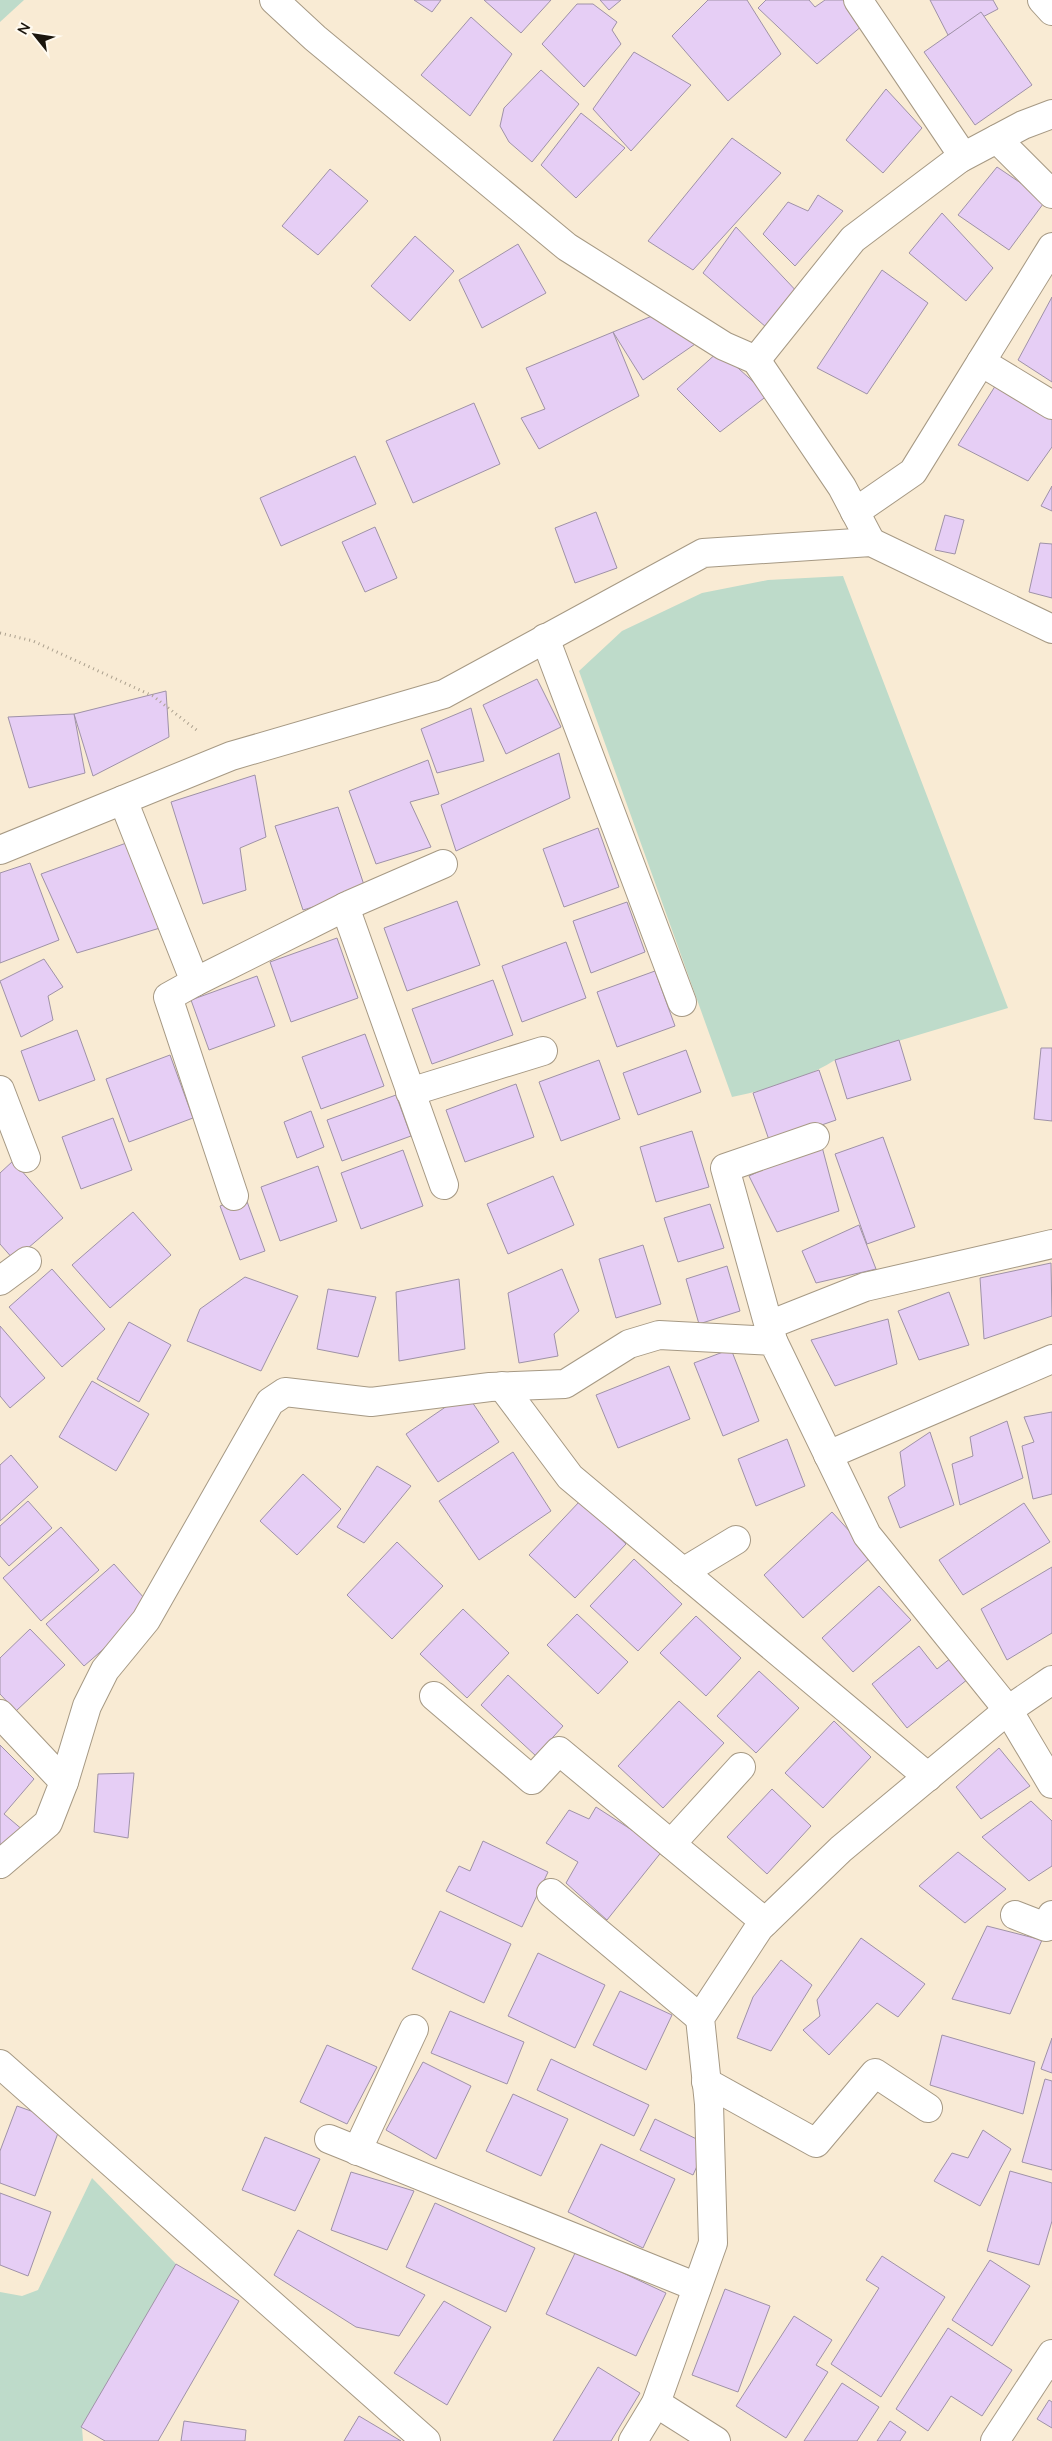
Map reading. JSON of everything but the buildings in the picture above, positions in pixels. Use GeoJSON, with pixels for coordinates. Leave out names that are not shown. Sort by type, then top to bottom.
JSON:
{"type":"FeatureCollection","features":[{"type":"Feature","properties":{"kind":"street"},"geometry":{"type":"LineString","coordinates":[[274,0],[315,38],[567,247],[724,346],[756,360],[842,486],[871,542]]}},
{"type":"Feature","properties":{"kind":"street"},"geometry":{"type":"LineString","coordinates":[[858,0],[962,156],[959,159]]}},
{"type":"Feature","properties":{"kind":"street"},"geometry":{"type":"LineString","coordinates":[[1042,0],[1052,11]]}},
{"type":"Feature","properties":{"kind":"street"},"geometry":{"type":"LineString","coordinates":[[756,360],[853,239],[959,159],[1023,125],[1052,114]]}},
{"type":"Feature","properties":{"kind":"street"},"geometry":{"type":"LineString","coordinates":[[997,139],[1052,194]]}},
{"type":"Feature","properties":{"kind":"street"},"geometry":{"type":"LineString","coordinates":[[855,512],[914,472],[1052,247]]}},
{"type":"Feature","properties":{"kind":"street"},"geometry":{"type":"LineString","coordinates":[[981,362],[1052,405]]}},
{"type":"Feature","properties":{"kind":"street"},"geometry":{"type":"LineString","coordinates":[[0,850],[232,756],[444,694],[702,553],[871,542],[1052,629]]}},
{"type":"Feature","properties":{"kind":"street"},"geometry":{"type":"LineString","coordinates":[[545,638],[682,1002]]}},
{"type":"Feature","properties":{"kind":"street"},"geometry":{"type":"LineString","coordinates":[[123,800],[196,982]]}},
{"type":"Feature","properties":{"kind":"street"},"geometry":{"type":"LineString","coordinates":[[234,1196],[168,997],[345,907],[443,864]]}},
{"type":"Feature","properties":{"kind":"street"},"geometry":{"type":"LineString","coordinates":[[345,907],[444,1185]]}},
{"type":"Feature","properties":{"kind":"street"},"geometry":{"type":"LineString","coordinates":[[410,1092],[543,1052]]}},
{"type":"Feature","properties":{"kind":"street"},"geometry":{"type":"LineString","coordinates":[[0,1090],[26,1158]]}},
{"type":"Feature","properties":{"kind":"street"},"geometry":{"type":"LineString","coordinates":[[816,1137],[725,1168],[771,1333],[867,1535],[1008,1710],[1052,1784]]}},
{"type":"Feature","properties":{"kind":"street"},"geometry":{"type":"LineString","coordinates":[[0,1864],[48,1823],[64,1782],[87,1706],[105,1670],[146,1620],[270,1402],[286,1392],[371,1402],[502,1386],[565,1384],[629,1344],[658,1335],[771,1333],[865,1287],[1052,1244]]}},
{"type":"Feature","properties":{"kind":"street"},"geometry":{"type":"LineString","coordinates":[[0,1282],[27,1260]]}},
{"type":"Feature","properties":{"kind":"street"},"geometry":{"type":"LineString","coordinates":[[828,1456],[1051,1362]]}},
{"type":"Feature","properties":{"kind":"street"},"geometry":{"type":"LineString","coordinates":[[502,1386],[570,1477],[928,1777]]}},
{"type":"Feature","properties":{"kind":"street"},"geometry":{"type":"LineString","coordinates":[[683,1572],[736,1540]]}},
{"type":"Feature","properties":{"kind":"street"},"geometry":{"type":"LineString","coordinates":[[632,2441],[656,2403],[713,2243],[706,2082],[700,2018],[765,1922],[841,1849],[1008,1710],[1052,1680]]}},
{"type":"Feature","properties":{"kind":"street"},"geometry":{"type":"LineString","coordinates":[[434,1696],[532,1780],[559,1751],[765,1922]]}},
{"type":"Feature","properties":{"kind":"street"},"geometry":{"type":"LineString","coordinates":[[0,1714],[64,1782]]}},
{"type":"Feature","properties":{"kind":"street"},"geometry":{"type":"LineString","coordinates":[[671,1844],[741,1767]]}},
{"type":"Feature","properties":{"kind":"street"},"geometry":{"type":"LineString","coordinates":[[550,1893],[700,2018]]}},
{"type":"Feature","properties":{"kind":"street"},"geometry":{"type":"LineString","coordinates":[[1015,1915],[1046,1927],[1052,1915]]}},
{"type":"Feature","properties":{"kind":"street"},"geometry":{"type":"LineString","coordinates":[[356,2151],[414,2029]]}},
{"type":"Feature","properties":{"kind":"street"},"geometry":{"type":"LineString","coordinates":[[0,2064],[426,2441]]}},
{"type":"Feature","properties":{"kind":"street"},"geometry":{"type":"LineString","coordinates":[[706,2082],[816,2143],[875,2073],[928,2108]]}},
{"type":"Feature","properties":{"kind":"street"},"geometry":{"type":"LineString","coordinates":[[329,2139],[697,2287]]}},
{"type":"Feature","properties":{"kind":"street"},"geometry":{"type":"LineString","coordinates":[[995,2441],[1052,2354]]}},
{"type":"Feature","properties":{"kind":"street"},"geometry":{"type":"LineString","coordinates":[[656,2403],[716,2441]]}},
{"type":"Feature","properties":{"kind":"path"},"geometry":{"type":"LineString","coordinates":[[0,633],[33,641],[154,696],[232,756]]}},
{"type":"Feature","properties":{"kind":"green space"},"geometry":{"type":"Polygon","coordinates":[[[0,0],[24,0],[0,22],[0,0]]]}},
{"type":"Feature","properties":{"kind":"green space"},"geometry":{"type":"Polygon","coordinates":[[[843,576],[1008,1008],[835,1060],[811,1073],[785,1083],[732,1097],[579,671],[622,631],[702,593],[768,580],[843,576]]]}},
{"type":"Feature","properties":{"kind":"green space"},"geometry":{"type":"Polygon","coordinates":[[[92,2178],[176,2264],[82,2427],[83,2441],[0,2441],[0,2292],[22,2296],[38,2290],[92,2178]]]}}]}
